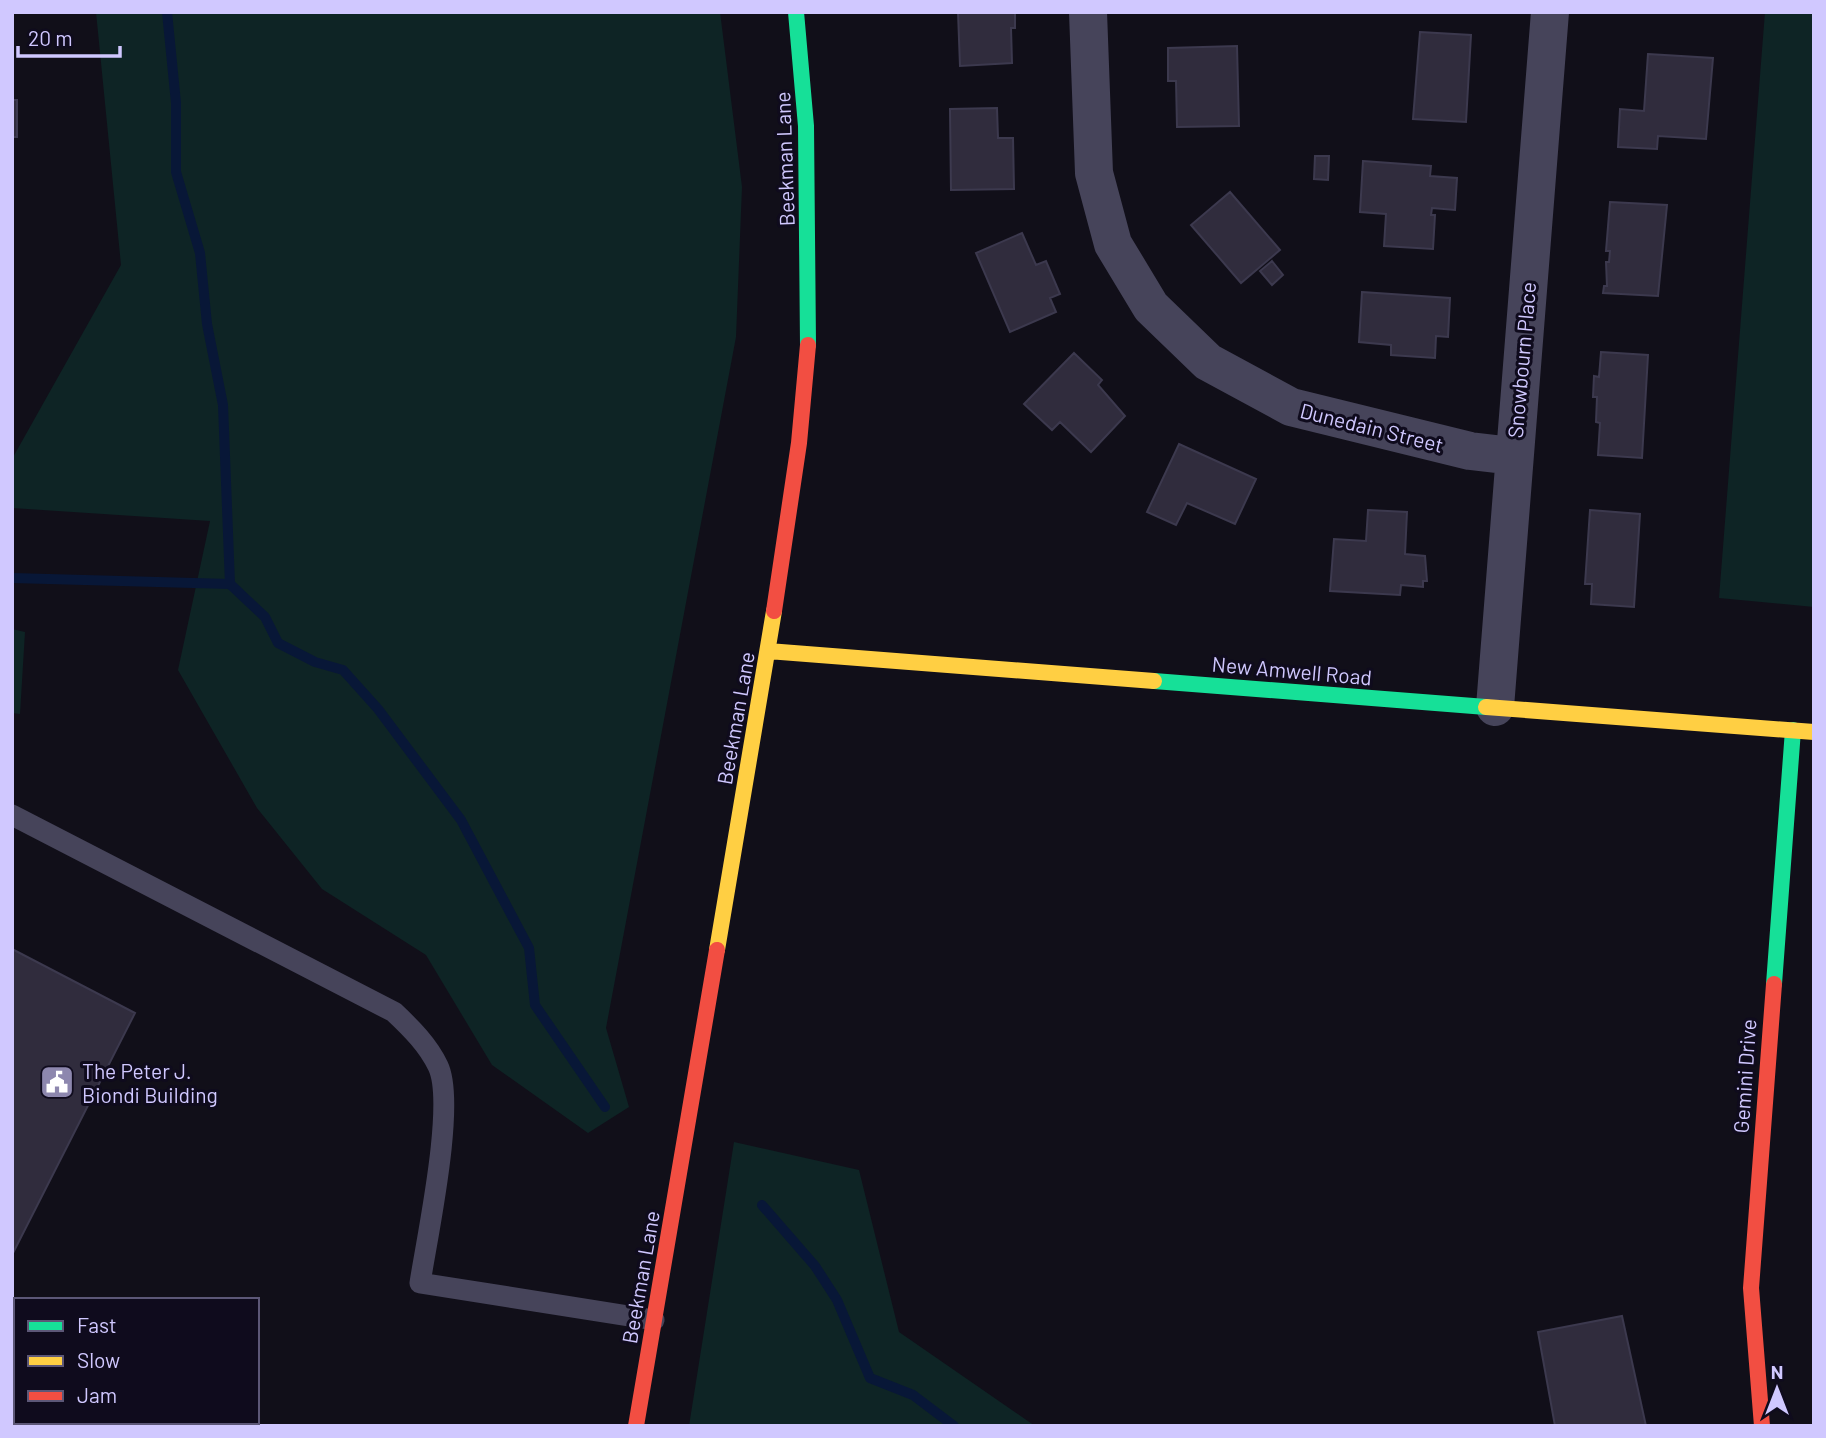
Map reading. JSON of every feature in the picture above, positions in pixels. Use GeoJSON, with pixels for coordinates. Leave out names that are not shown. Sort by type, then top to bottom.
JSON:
{"type":"FeatureCollection","features":[{"type":"Feature","properties":{"kind":"street","name":"Beekman Lane"},"geometry":{"type":"LineString","coordinates":[[636,1426],[768,651],[799,443],[808,346],[806,126],[796,12]]}},
{"type":"Feature","properties":{"kind":"street","name":"Dunedain Street"},"geometry":{"type":"LineString","coordinates":[[1088,12],[1094,173],[1113,244],[1151,307],[1208,362],[1291,407],[1470,451],[1513,456]]}},
{"type":"Feature","properties":{"kind":"street","name":"Snowbourn Place"},"geometry":{"type":"LineString","coordinates":[[1495,708],[1550,12]]}},
{"type":"Feature","properties":{"kind":"street","name":"New Amwell Road"},"geometry":{"type":"LineString","coordinates":[[768,651],[1814,732]]}},
{"type":"Feature","properties":{"kind":"street","name":"Gemini Drive"},"geometry":{"type":"LineString","coordinates":[[1762,1426],[1751,1288],[1793,730]]}},
{"type":"Feature","properties":{"kind":"lane"},"geometry":{"type":"LineString","coordinates":[[12,815],[384,1007],[417,1035],[439,1068],[446,1110],[420,1283],[654,1320]]}},
{"type":"Feature","properties":{"kind":"green space"},"geometry":{"type":"Polygon","coordinates":[[[96,12],[720,12],[742,187],[736,337],[606,1028],[629,1107],[588,1133],[492,1065],[426,955],[322,889],[257,808],[178,670],[210,521],[12,508],[12,459],[121,265],[96,12]]]}},
{"type":"Feature","properties":{"kind":"green space"},"geometry":{"type":"Polygon","coordinates":[[[1765,12],[1814,12],[1814,607],[1719,598],[1765,12]]]}},
{"type":"Feature","properties":{"kind":"green space"},"geometry":{"type":"Polygon","coordinates":[[[12,629],[25,632],[20,714],[12,713],[12,629]]]}},
{"type":"Feature","properties":{"kind":"green space"},"geometry":{"type":"Polygon","coordinates":[[[734,1142],[859,1170],[899,1332],[1035,1426],[689,1426],[734,1142]]]}},
{"type":"Feature","properties":{"kind":"building"},"geometry":{"type":"Polygon","coordinates":[[[958,12],[1015,12],[1015,28],[1011,28],[1012,63],[960,66],[958,12]]]}},
{"type":"Feature","properties":{"kind":"building"},"geometry":{"type":"Polygon","coordinates":[[[1420,32],[1471,35],[1466,122],[1413,119],[1420,32]]]}},
{"type":"Feature","properties":{"kind":"building"},"geometry":{"type":"Polygon","coordinates":[[[1237,46],[1239,126],[1177,127],[1176,81],[1168,81],[1168,48],[1237,46]]]}},
{"type":"Feature","properties":{"kind":"building"},"geometry":{"type":"Polygon","coordinates":[[[1648,54],[1713,58],[1706,139],[1658,136],[1657,149],[1618,147],[1620,109],[1644,111],[1648,54]]]}},
{"type":"Feature","properties":{"kind":"building"},"geometry":{"type":"Polygon","coordinates":[[[12,100],[17,100],[17,137],[12,137],[12,100]]]}},
{"type":"Feature","properties":{"kind":"building"},"geometry":{"type":"Polygon","coordinates":[[[997,108],[998,138],[1013,138],[1014,189],[951,190],[950,109],[997,108]]]}},
{"type":"Feature","properties":{"kind":"building"},"geometry":{"type":"Polygon","coordinates":[[[1315,156],[1329,156],[1328,180],[1314,179],[1315,156]]]}},
{"type":"Feature","properties":{"kind":"building"},"geometry":{"type":"Polygon","coordinates":[[[1363,161],[1431,166],[1430,176],[1457,178],[1455,210],[1432,208],[1431,215],[1435,215],[1433,249],[1384,246],[1386,214],[1360,212],[1363,161]]]}},
{"type":"Feature","properties":{"kind":"building"},"geometry":{"type":"Polygon","coordinates":[[[1230,192],[1280,250],[1241,283],[1191,225],[1230,192]]]}},
{"type":"Feature","properties":{"kind":"building"},"geometry":{"type":"Polygon","coordinates":[[[1610,202],[1667,205],[1658,296],[1603,293],[1604,286],[1607,286],[1606,262],[1609,262],[1610,251],[1606,251],[1610,202]]]}},
{"type":"Feature","properties":{"kind":"building"},"geometry":{"type":"Polygon","coordinates":[[[1022,233],[1036,265],[1046,261],[1060,294],[1050,298],[1056,312],[1010,332],[976,253],[1022,233]]]}},
{"type":"Feature","properties":{"kind":"building"},"geometry":{"type":"Polygon","coordinates":[[[1272,261],[1283,275],[1272,285],[1260,271],[1272,261]]]}},
{"type":"Feature","properties":{"kind":"building"},"geometry":{"type":"Polygon","coordinates":[[[1362,292],[1450,298],[1448,337],[1436,336],[1435,358],[1391,355],[1391,345],[1359,342],[1362,292]]]}},
{"type":"Feature","properties":{"kind":"building"},"geometry":{"type":"Polygon","coordinates":[[[1601,352],[1648,355],[1642,458],[1598,455],[1600,423],[1596,422],[1597,397],[1593,397],[1594,376],[1599,377],[1601,352]]]}},
{"type":"Feature","properties":{"kind":"building"},"geometry":{"type":"Polygon","coordinates":[[[1074,353],[1102,380],[1098,385],[1125,416],[1091,452],[1060,422],[1052,430],[1024,404],[1074,353]]]}},
{"type":"Feature","properties":{"kind":"building"},"geometry":{"type":"Polygon","coordinates":[[[1179,444],[1256,479],[1235,524],[1187,503],[1176,525],[1147,512],[1179,444]]]}},
{"type":"Feature","properties":{"kind":"building"},"geometry":{"type":"Polygon","coordinates":[[[1368,510],[1407,512],[1405,554],[1425,556],[1427,581],[1423,581],[1423,587],[1401,585],[1400,595],[1330,591],[1334,539],[1366,541],[1368,510]]]}},
{"type":"Feature","properties":{"kind":"building"},"geometry":{"type":"Polygon","coordinates":[[[1590,510],[1640,514],[1634,607],[1591,604],[1592,584],[1585,584],[1590,510]]]}},
{"type":"Feature","properties":{"kind":"building","name":"The Peter J. Biondi Building"},"geometry":{"type":"Polygon","coordinates":[[[12,949],[135,1013],[12,1255],[12,949]]]}},
{"type":"Feature","properties":{"kind":"building"},"geometry":{"type":"Polygon","coordinates":[[[1622,1316],[1646,1426],[1555,1426],[1538,1332],[1622,1316]]]}},
{"type":"Feature","properties":{"kind":"waterway"},"geometry":{"type":"LineString","coordinates":[[167,12],[176,103],[176,172],[200,253],[207,324],[223,405],[230,584]]}},
{"type":"Feature","properties":{"kind":"waterway"},"geometry":{"type":"LineString","coordinates":[[12,578],[230,584],[265,617],[278,643],[315,662],[343,670],[378,709],[461,820],[529,948],[535,1005],[605,1107]]}},
{"type":"Feature","properties":{"kind":"waterway"},"geometry":{"type":"LineString","coordinates":[[762,1205],[815,1266],[837,1300],[870,1378],[913,1395],[954,1426]]}},
{"type":"Feature","properties":{"kind":"traffic: fast"},"geometry":{"type":"LineString","coordinates":[[796,12],[806,126],[808,345]]}},
{"type":"Feature","properties":{"kind":"traffic: fast"},"geometry":{"type":"LineString","coordinates":[[1154,681],[1486,707]]}},
{"type":"Feature","properties":{"kind":"traffic: fast"},"geometry":{"type":"LineString","coordinates":[[1774,984],[1793,730]]}},
{"type":"Feature","properties":{"kind":"traffic: slow"},"geometry":{"type":"LineString","coordinates":[[717,950],[774,611]]}},
{"type":"Feature","properties":{"kind":"traffic: slow"},"geometry":{"type":"LineString","coordinates":[[768,651],[1154,681]]}},
{"type":"Feature","properties":{"kind":"traffic: slow"},"geometry":{"type":"LineString","coordinates":[[1486,707],[1814,732]]}},
{"type":"Feature","properties":{"kind":"traffic: jam"},"geometry":{"type":"LineString","coordinates":[[774,611],[799,443],[808,345]]}},
{"type":"Feature","properties":{"kind":"traffic: jam"},"geometry":{"type":"LineString","coordinates":[[636,1426],[717,950]]}},
{"type":"Feature","properties":{"kind":"traffic: jam"},"geometry":{"type":"LineString","coordinates":[[1762,1426],[1751,1288],[1774,984]]}},
{"type":"Feature","properties":{"kind":"place","name":"The Peter J. Biondi Building"},"geometry":{"type":"Point","coordinates":[57,1082]}}]}
